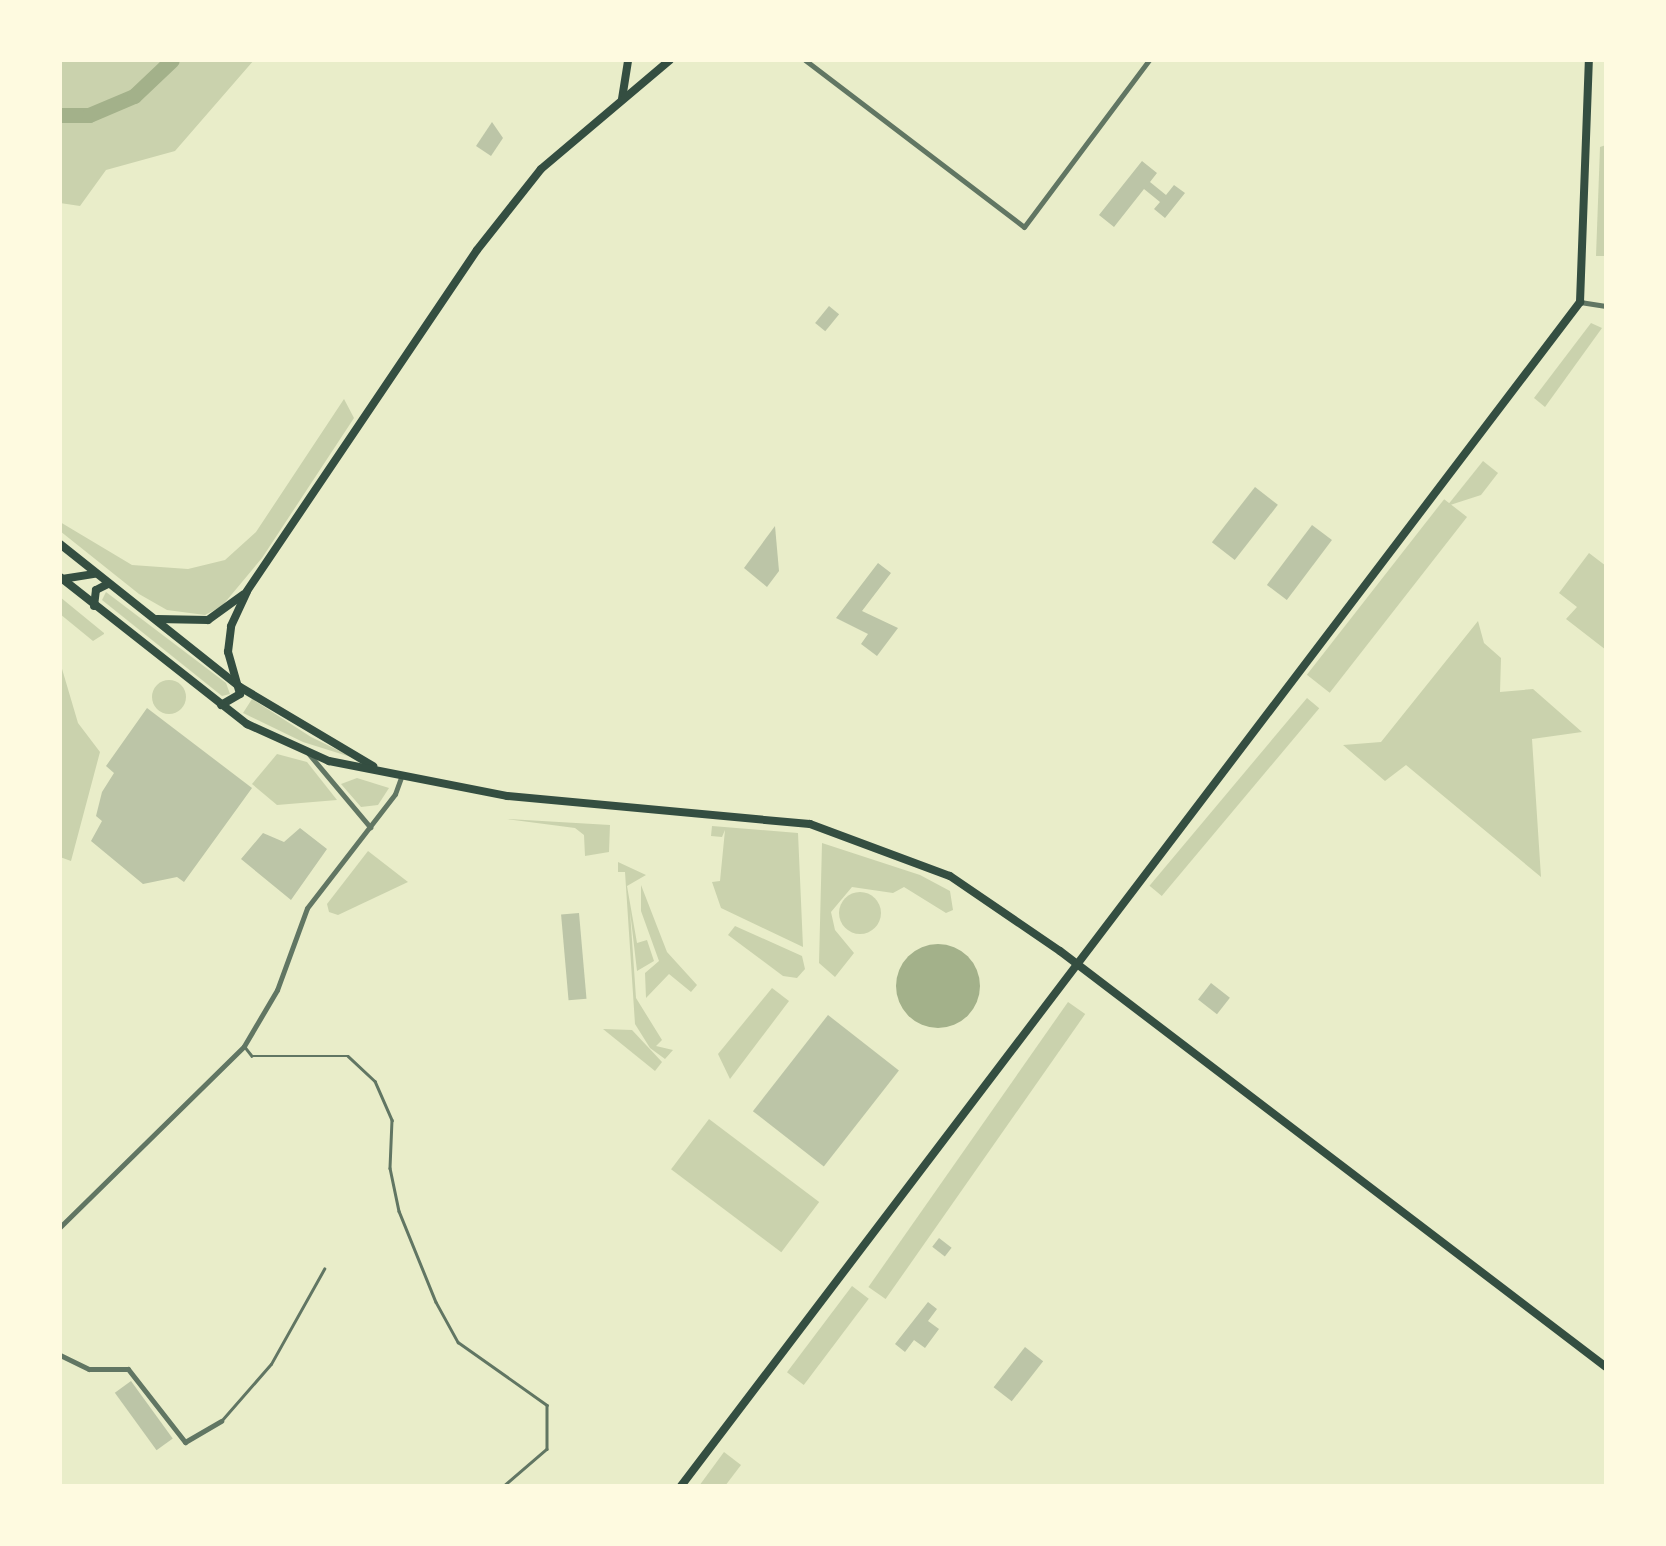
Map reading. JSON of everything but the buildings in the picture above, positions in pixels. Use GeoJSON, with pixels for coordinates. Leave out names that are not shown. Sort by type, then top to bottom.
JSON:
{"type":"FeatureCollection","features":[{"type":"Feature","properties":{"kind":"main road"},"geometry":{"type":"LineString","coordinates":[[622,99],[628,60]]}},
{"type":"Feature","properties":{"kind":"main road"},"geometry":{"type":"LineString","coordinates":[[222,705],[237,699],[240,686],[228,652],[230,626],[247,591],[506,210],[541,168],[670,60]]}},
{"type":"Feature","properties":{"kind":"main road"},"geometry":{"type":"LineString","coordinates":[[681,1486],[1580,302],[1589,60]]}},
{"type":"Feature","properties":{"kind":"main road"},"geometry":{"type":"LineString","coordinates":[[60,544],[240,686],[374,766]]}},
{"type":"Feature","properties":{"kind":"main road"},"geometry":{"type":"LineString","coordinates":[[61,578],[95,574]]}},
{"type":"Feature","properties":{"kind":"main road"},"geometry":{"type":"LineString","coordinates":[[61,578],[95,609],[222,705],[308,753],[492,794],[760,815],[842,831],[950,876],[1079,966],[1606,1367]]}},
{"type":"Feature","properties":{"kind":"main road"},"geometry":{"type":"LineString","coordinates":[[95,609],[93,594],[108,584]]}},
{"type":"Feature","properties":{"kind":"main road"},"geometry":{"type":"LineString","coordinates":[[152,618],[177,624],[208,620],[247,591]]}},
{"type":"Feature","properties":{"kind":"street"},"geometry":{"type":"LineString","coordinates":[[805,60],[1024,227],[1149,60]]}},
{"type":"Feature","properties":{"kind":"street"},"geometry":{"type":"LineString","coordinates":[[1580,302],[1606,306]]}},
{"type":"Feature","properties":{"kind":"street"},"geometry":{"type":"LineString","coordinates":[[308,753],[370,827]]}},
{"type":"Feature","properties":{"kind":"street"},"geometry":{"type":"LineString","coordinates":[[60,1227],[244,1046],[277,990],[307,908],[384,810],[402,775]]}},
{"type":"Feature","properties":{"kind":"street"},"geometry":{"type":"LineString","coordinates":[[358,814],[370,818],[384,810]]}},
{"type":"Feature","properties":{"kind":"street"},"geometry":{"type":"LineString","coordinates":[[60,1356],[88,1369],[128,1369],[185,1442],[221,1421]]}},
{"type":"Feature","properties":{"kind":"lane"},"geometry":{"type":"LineString","coordinates":[[244,1046],[252,1056],[348,1056],[375,1080],[392,1120],[390,1168],[398,1211],[436,1302],[458,1342],[548,1405],[547,1449],[504,1486]]}},
{"type":"Feature","properties":{"kind":"lane"},"geometry":{"type":"LineString","coordinates":[[221,1421],[271,1364],[324,1269]]}},
{"type":"Feature","properties":{"kind":"shaded area"},"geometry":{"type":"Polygon","coordinates":[[[60,60],[254,60],[175,151],[106,170],[80,206],[60,203],[60,60]]]}},
{"type":"Feature","properties":{"kind":"shaded area"},"geometry":{"type":"Polygon","coordinates":[[[1606,145],[1606,256],[1596,256],[1600,147],[1606,145]]]}},
{"type":"Feature","properties":{"kind":"shaded area"},"geometry":{"type":"Polygon","coordinates":[[[1591,323],[1602,328],[1545,407],[1534,398],[1591,323]]]}},
{"type":"Feature","properties":{"kind":"shaded area"},"geometry":{"type":"Polygon","coordinates":[[[344,399],[354,418],[262,558],[222,606],[205,615],[167,610],[139,594],[60,531],[60,522],[132,565],[188,569],[225,560],[256,532],[344,399]]]}},
{"type":"Feature","properties":{"kind":"shaded area"},"geometry":{"type":"Polygon","coordinates":[[[1483,461],[1498,473],[1481,495],[1447,506],[1483,461]]]}},
{"type":"Feature","properties":{"kind":"shaded area"},"geometry":{"type":"Polygon","coordinates":[[[1444,499],[1467,517],[1330,693],[1307,675],[1444,499]]]}},
{"type":"Feature","properties":{"kind":"shaded area"},"geometry":{"type":"Polygon","coordinates":[[[1589,553],[1606,566],[1606,650],[1566,619],[1577,607],[1559,593],[1589,553]]]}},
{"type":"Feature","properties":{"kind":"shaded area"},"geometry":{"type":"Polygon","coordinates":[[[106,592],[226,683],[230,694],[222,696],[102,600],[106,592]]]}},
{"type":"Feature","properties":{"kind":"shaded area"},"geometry":{"type":"Polygon","coordinates":[[[60,597],[104,634],[93,641],[60,614],[60,597]]]}},
{"type":"Feature","properties":{"kind":"shaded area"},"geometry":{"type":"Polygon","coordinates":[[[1478,621],[1484,643],[1501,658],[1500,692],[1533,689],[1582,732],[1532,739],[1541,877],[1406,765],[1385,781],[1343,745],[1381,742],[1478,621]]]}},
{"type":"Feature","properties":{"kind":"shaded area"},"geometry":{"type":"Polygon","coordinates":[[[60,662],[78,723],[100,752],[71,861],[60,857],[60,662]]]}},
{"type":"Feature","properties":{"kind":"shaded area"},"geometry":{"type":"Polygon","coordinates":[[[169,680],[181,685],[186,697],[181,709],[169,714],[157,709],[152,697],[157,685],[169,680]]]}},
{"type":"Feature","properties":{"kind":"shaded area"},"geometry":{"type":"Polygon","coordinates":[[[1307,698],[1319,708],[1162,896],[1150,886],[1307,698]]]}},
{"type":"Feature","properties":{"kind":"shaded area"},"geometry":{"type":"Polygon","coordinates":[[[252,699],[311,737],[354,758],[303,742],[243,713],[252,699]]]}},
{"type":"Feature","properties":{"kind":"shaded area"},"geometry":{"type":"Polygon","coordinates":[[[277,754],[307,762],[337,800],[277,805],[252,784],[277,754]]]}},
{"type":"Feature","properties":{"kind":"shaded area"},"geometry":{"type":"Polygon","coordinates":[[[357,778],[389,788],[378,805],[361,807],[341,784],[357,778]]]}},
{"type":"Feature","properties":{"kind":"shaded area"},"geometry":{"type":"Polygon","coordinates":[[[507,819],[610,825],[609,852],[585,856],[584,835],[575,828],[507,819]]]}},
{"type":"Feature","properties":{"kind":"shaded area"},"geometry":{"type":"Polygon","coordinates":[[[712,826],[798,833],[803,947],[721,908],[712,882],[720,881],[725,830],[722,837],[711,836],[712,826]]]}},
{"type":"Feature","properties":{"kind":"shaded area"},"geometry":{"type":"Polygon","coordinates":[[[822,843],[920,875],[950,891],[953,910],[946,913],[904,887],[893,893],[852,887],[831,912],[835,930],[854,953],[835,977],[819,963],[822,843]]]}},
{"type":"Feature","properties":{"kind":"shaded area"},"geometry":{"type":"Polygon","coordinates":[[[368,851],[408,882],[338,915],[329,912],[327,904],[368,851]]]}},
{"type":"Feature","properties":{"kind":"shaded area"},"geometry":{"type":"Polygon","coordinates":[[[618,862],[646,875],[627,886],[637,943],[647,940],[654,961],[637,971],[630,911],[636,998],[662,1040],[656,1046],[673,1050],[665,1059],[650,1048],[635,1024],[625,872],[618,872],[618,862]]]}},
{"type":"Feature","properties":{"kind":"shaded area"},"geometry":{"type":"Polygon","coordinates":[[[641,885],[667,952],[697,985],[691,992],[669,974],[646,998],[645,973],[659,961],[641,911],[641,885]]]}},
{"type":"Feature","properties":{"kind":"shaded area"},"geometry":{"type":"Polygon","coordinates":[[[860,892],[875,898],[881,913],[875,928],[860,934],[845,928],[839,913],[845,898],[860,892]]]}},
{"type":"Feature","properties":{"kind":"shaded area"},"geometry":{"type":"Polygon","coordinates":[[[735,926],[802,956],[805,969],[797,978],[783,976],[728,935],[735,926]]]}},
{"type":"Feature","properties":{"kind":"shaded area"},"geometry":{"type":"Polygon","coordinates":[[[938,944],[954,947],[968,956],[977,970],[977,1002],[968,1016],[954,1025],[938,1028],[922,1025],[908,1016],[899,1002],[896,986],[899,970],[908,956],[922,947],[938,944]]]}},
{"type":"Feature","properties":{"kind":"shaded area"},"geometry":{"type":"Polygon","coordinates":[[[772,988],[789,1001],[730,1079],[718,1054],[772,988]]]}},
{"type":"Feature","properties":{"kind":"shaded area"},"geometry":{"type":"Polygon","coordinates":[[[1068,1002],[1085,1014],[886,1299],[868,1287],[1068,1002]]]}},
{"type":"Feature","properties":{"kind":"shaded area"},"geometry":{"type":"Polygon","coordinates":[[[603,1029],[632,1030],[662,1062],[655,1071],[603,1029]]]}},
{"type":"Feature","properties":{"kind":"shaded area"},"geometry":{"type":"Polygon","coordinates":[[[709,1119],[819,1202],[781,1252],[671,1169],[709,1119]]]}},
{"type":"Feature","properties":{"kind":"shaded area"},"geometry":{"type":"Polygon","coordinates":[[[852,1286],[869,1299],[804,1385],[787,1372],[852,1286]]]}},
{"type":"Feature","properties":{"kind":"shaded area"},"geometry":{"type":"Polygon","coordinates":[[[724,1452],[741,1465],[725,1486],[699,1486],[724,1452]]]}},
{"type":"Feature","properties":{"kind":"waterway"},"geometry":{"type":"LineString","coordinates":[[60,115],[89,115],[134,96],[172,60]]}}]}
